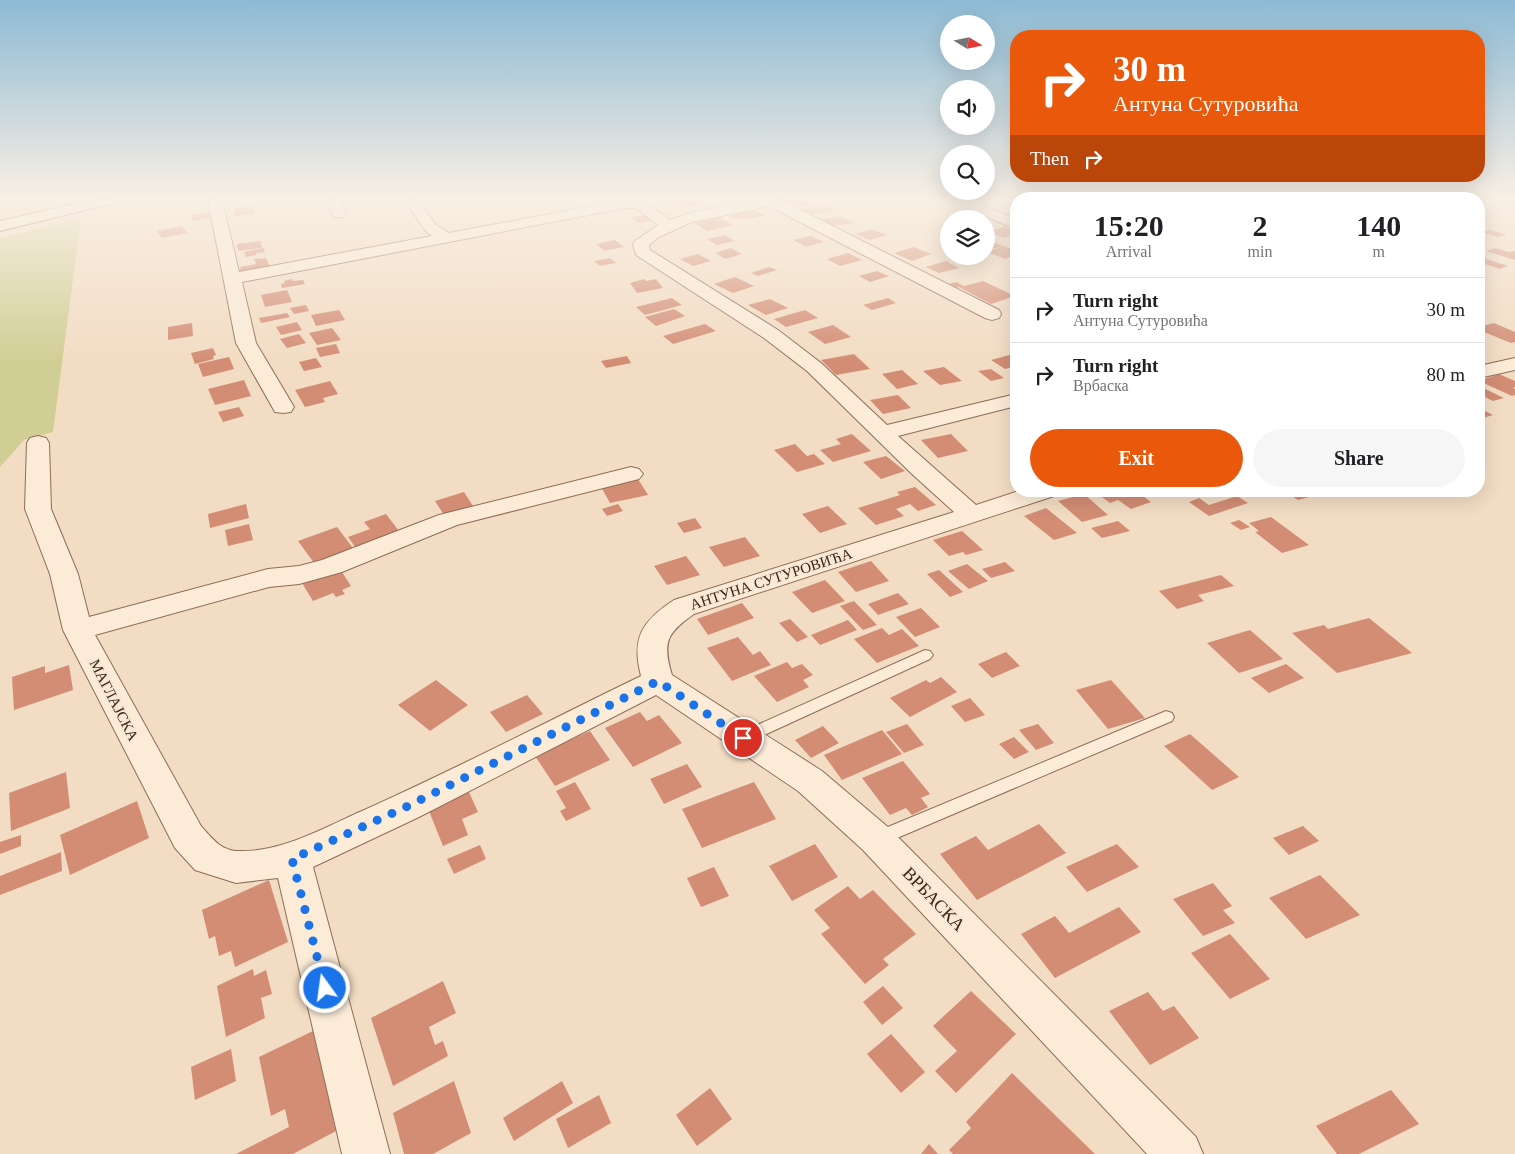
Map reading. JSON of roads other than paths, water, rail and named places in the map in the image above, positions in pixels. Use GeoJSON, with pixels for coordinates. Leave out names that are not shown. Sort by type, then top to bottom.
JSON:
{"type":"FeatureCollection","features":[{"type":"Feature","properties":{"kind":"street"},"geometry":{"type":"LineString","coordinates":[[227,254],[246,342],[283,407]]}},
{"type":"Feature","properties":{"kind":"street"},"geometry":{"type":"LineString","coordinates":[[232,279],[359,254]]}},
{"type":"Feature","properties":{"kind":"street"},"geometry":{"type":"LineString","coordinates":[[645,254],[771,334],[814,367],[882,433],[971,514]]}},
{"type":"Feature","properties":{"kind":"street"},"geometry":{"type":"LineString","coordinates":[[877,254],[992,314]]}},
{"type":"Feature","properties":{"kind":"street"},"geometry":{"type":"LineString","coordinates":[[1485,371],[1515,364]]}},
{"type":"Feature","properties":{"kind":"street"},"geometry":{"type":"LineString","coordinates":[[882,433],[1010,401]]}},
{"type":"Feature","properties":{"kind":"street","name":"МАГЛАЈСКА"},"geometry":{"type":"LineString","coordinates":[[38,443],[38,509],[64,574],[78,630],[188,837],[208,859],[236,867],[263,865],[292,859]]}},
{"type":"Feature","properties":{"kind":"street"},"geometry":{"type":"LineString","coordinates":[[78,630],[268,578],[298,576],[332,566],[448,520],[631,474]]}},
{"type":"Feature","properties":{"kind":"street","name":"АНТУНА СУТУРОВИЋА"},"geometry":{"type":"LineString","coordinates":[[658,681],[650,646],[665,619],[684,607],[1026,497]]}},
{"type":"Feature","properties":{"kind":"street"},"geometry":{"type":"LineString","coordinates":[[366,1154],[292,859],[415,802],[658,681]]}},
{"type":"Feature","properties":{"kind":"street","name":"ВРБАСКА"},"geometry":{"type":"LineString","coordinates":[[658,681],[810,781],[876,839],[1179,1154]]}},
{"type":"Feature","properties":{"kind":"lane"},"geometry":{"type":"LineString","coordinates":[[743,738],[926,655]]}},
{"type":"Feature","properties":{"kind":"lane"},"geometry":{"type":"LineString","coordinates":[[876,839],[1166,717]]}}]}
